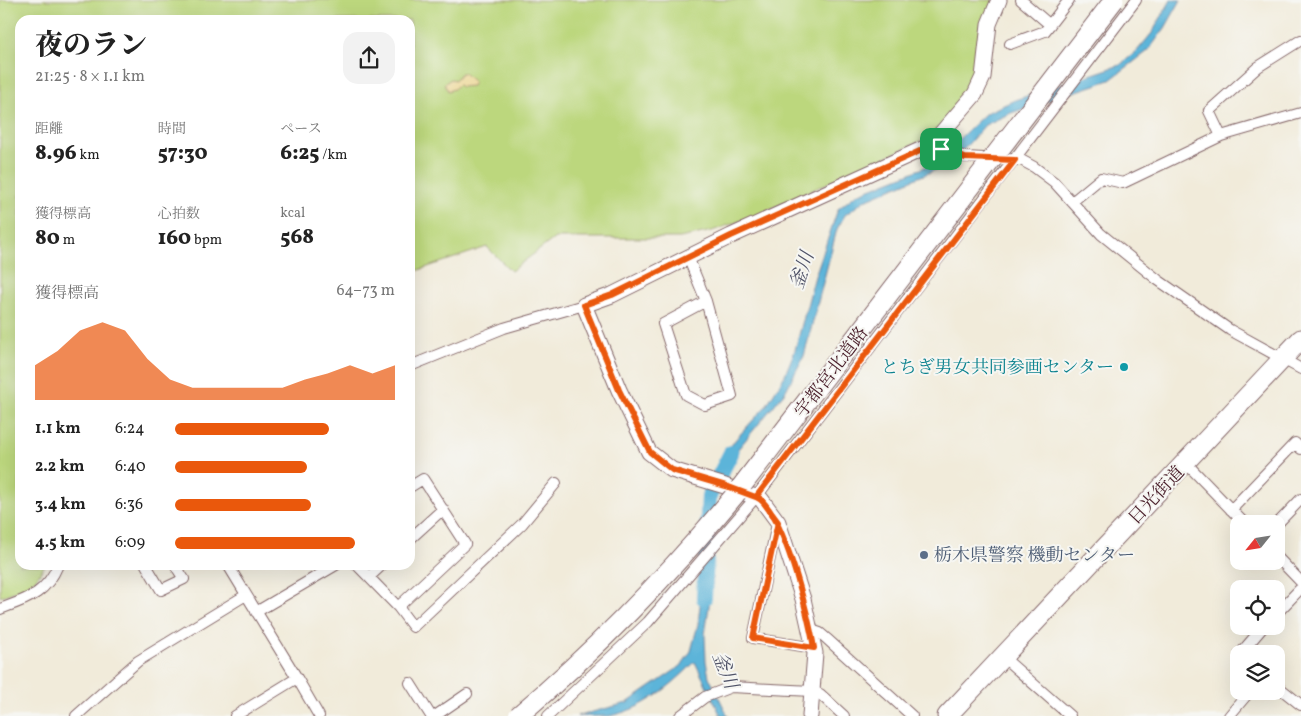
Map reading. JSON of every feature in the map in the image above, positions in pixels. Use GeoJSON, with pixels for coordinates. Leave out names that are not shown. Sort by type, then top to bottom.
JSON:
{"type":"FeatureCollection","features":[{"type":"Feature","properties":{"kind":"highway","name":"宇都宮北道路"},"geometry":{"type":"LineString","coordinates":[[518,716],[566,675],[626,618],[680,561],[734,496],[1114,0]]}},
{"type":"Feature","properties":{"kind":"highway","name":"宇都宮北道路"},"geometry":{"type":"LineString","coordinates":[[537,716],[636,626],[744,504],[1129,0]]}},
{"type":"Feature","properties":{"kind":"highway","name":"日光街道"},"geometry":{"type":"LineString","coordinates":[[947,716],[1301,339]]}},
{"type":"Feature","properties":{"kind":"street"},"geometry":{"type":"LineString","coordinates":[[415,364],[504,328],[612,295],[688,257],[936,147],[974,94],[983,77],[989,24],[998,0]]}},
{"type":"Feature","properties":{"kind":"street"},"geometry":{"type":"LineString","coordinates":[[1021,0],[1050,25]]}},
{"type":"Feature","properties":{"kind":"street"},"geometry":{"type":"LineString","coordinates":[[1010,44],[1046,31],[1069,0]]}},
{"type":"Feature","properties":{"kind":"street"},"geometry":{"type":"LineString","coordinates":[[509,716],[592,643],[728,487],[986,158],[1105,0]]}},
{"type":"Feature","properties":{"kind":"street"},"geometry":{"type":"LineString","coordinates":[[548,716],[648,622],[756,497],[1136,0]]}},
{"type":"Feature","properties":{"kind":"street"},"geometry":{"type":"LineString","coordinates":[[1221,136],[1209,111],[1258,67],[1301,40]]}},
{"type":"Feature","properties":{"kind":"street"},"geometry":{"type":"LineString","coordinates":[[1072,202],[1101,178],[1123,183],[1221,136],[1301,113]]}},
{"type":"Feature","properties":{"kind":"street"},"geometry":{"type":"LineString","coordinates":[[936,147],[965,158],[1021,160],[1043,172],[1100,234],[1158,280],[1230,330],[1301,369]]}},
{"type":"Feature","properties":{"kind":"street"},"geometry":{"type":"LineString","coordinates":[[688,257],[706,301],[732,396],[705,405],[686,395],[664,324],[706,301]]}},
{"type":"Feature","properties":{"kind":"street"},"geometry":{"type":"LineString","coordinates":[[584,305],[619,390],[650,452],[672,470],[761,499],[778,522],[811,630],[814,648],[810,716]]}},
{"type":"Feature","properties":{"kind":"street"},"geometry":{"type":"LineString","coordinates":[[1231,510],[1295,443],[1301,449]]}},
{"type":"Feature","properties":{"kind":"street"},"geometry":{"type":"LineString","coordinates":[[1186,463],[1236,515]]}},
{"type":"Feature","properties":{"kind":"street"},"geometry":{"type":"LineString","coordinates":[[398,607],[465,544],[424,479],[415,485]]}},
{"type":"Feature","properties":{"kind":"street"},"geometry":{"type":"LineString","coordinates":[[362,570],[398,607],[413,627],[522,524],[556,483]]}},
{"type":"Feature","properties":{"kind":"street"},"geometry":{"type":"LineString","coordinates":[[1285,515],[1301,498]]}},
{"type":"Feature","properties":{"kind":"street"},"geometry":{"type":"LineString","coordinates":[[415,534],[443,508]]}},
{"type":"Feature","properties":{"kind":"street"},"geometry":{"type":"LineString","coordinates":[[778,522],[753,638],[814,648]]}},
{"type":"Feature","properties":{"kind":"street"},"geometry":{"type":"LineString","coordinates":[[1285,565],[1301,582]]}},
{"type":"Feature","properties":{"kind":"street"},"geometry":{"type":"LineString","coordinates":[[0,609],[31,597],[51,582],[56,570]]}},
{"type":"Feature","properties":{"kind":"street"},"geometry":{"type":"LineString","coordinates":[[149,570],[161,590],[184,579],[178,570]]}},
{"type":"Feature","properties":{"kind":"street"},"geometry":{"type":"LineString","coordinates":[[231,570],[319,716]]}},
{"type":"Feature","properties":{"kind":"street"},"geometry":{"type":"LineString","coordinates":[[256,612],[327,570]]}},
{"type":"Feature","properties":{"kind":"street"},"geometry":{"type":"LineString","coordinates":[[369,577],[377,570]]}},
{"type":"Feature","properties":{"kind":"street"},"geometry":{"type":"LineString","coordinates":[[1285,605],[1301,588]]}},
{"type":"Feature","properties":{"kind":"street"},"geometry":{"type":"LineString","coordinates":[[76,716],[138,661],[246,595]]}},
{"type":"Feature","properties":{"kind":"street"},"geometry":{"type":"LineString","coordinates":[[811,630],[827,639],[912,716]]}},
{"type":"Feature","properties":{"kind":"street"},"geometry":{"type":"LineString","coordinates":[[1248,645],[1256,635]]}},
{"type":"Feature","properties":{"kind":"street"},"geometry":{"type":"LineString","coordinates":[[1003,657],[1070,716]]}},
{"type":"Feature","properties":{"kind":"street"},"geometry":{"type":"LineString","coordinates":[[235,716],[297,678]]}},
{"type":"Feature","properties":{"kind":"street"},"geometry":{"type":"LineString","coordinates":[[410,683],[431,716]]}},
{"type":"Feature","properties":{"kind":"street"},"geometry":{"type":"LineString","coordinates":[[680,716],[705,697],[731,687],[812,691],[820,694],[844,716]]}},
{"type":"Feature","properties":{"kind":"street"},"geometry":{"type":"LineString","coordinates":[[1285,691],[1300,701]]}},
{"type":"Feature","properties":{"kind":"street"},"geometry":{"type":"LineString","coordinates":[[436,716],[467,694]]}},
{"type":"Feature","properties":{"kind":"street"},"geometry":{"type":"LineString","coordinates":[[1229,716],[1242,700]]}},
{"type":"Feature","properties":{"kind":"green space"},"geometry":{"type":"Polygon","coordinates":[[[0,0],[995,0],[973,85],[932,136],[757,215],[712,231],[680,238],[555,238],[511,271],[487,247],[415,271],[415,15],[15,15],[15,570],[42,570],[32,585],[0,597],[0,0]]]}},
{"type":"Feature","properties":{"kind":"sand"},"geometry":{"type":"Polygon","coordinates":[[[461,73],[464,73],[474,82],[472,86],[461,87],[458,85],[448,91],[444,84],[451,79],[455,80],[461,73]]]}},
{"type":"Feature","properties":{"kind":"water"},"geometry":{"type":"Polygon","coordinates":[[[1171,0],[1181,0],[1165,28],[1148,51],[1110,80],[1011,113],[985,125],[956,158],[947,165],[865,200],[845,215],[837,229],[804,356],[785,392],[738,449],[723,472],[715,469],[735,440],[766,406],[784,377],[795,350],[815,276],[838,209],[857,194],[923,168],[940,157],[986,113],[1015,100],[1120,65],[1137,51],[1152,33],[1171,0]]]}},
{"type":"Feature","properties":{"kind":"water"},"geometry":{"type":"Polygon","coordinates":[[[703,576],[713,577],[705,635],[706,661],[709,677],[728,716],[721,716],[695,662],[666,688],[633,709],[608,716],[577,716],[627,703],[681,666],[691,651],[698,624],[703,576]]]}},
{"type":"Feature","properties":{"kind":"waterway","name":"釜川"},"geometry":{"type":"LineString","coordinates":[[704,598],[709,496],[731,453]]}},
{"type":"Feature","properties":{"kind":"place","name":"とちぎ男女共同参画センター"},"geometry":{"type":"Point","coordinates":[1124,367]}},
{"type":"Feature","properties":{"kind":"place","name":"栃木県警察 機動センター"},"geometry":{"type":"Point","coordinates":[924,555]}},
{"type":"Feature","properties":{"kind":"route"},"geometry":{"type":"LineString","coordinates":[[941,149],[931,146],[731,236],[612,295],[584,305],[619,390],[650,452],[672,470],[726,486],[761,499],[778,522],[753,638],[814,648],[810,624],[778,522],[761,499],[756,497],[1015,160],[965,158],[941,149]]}}]}
